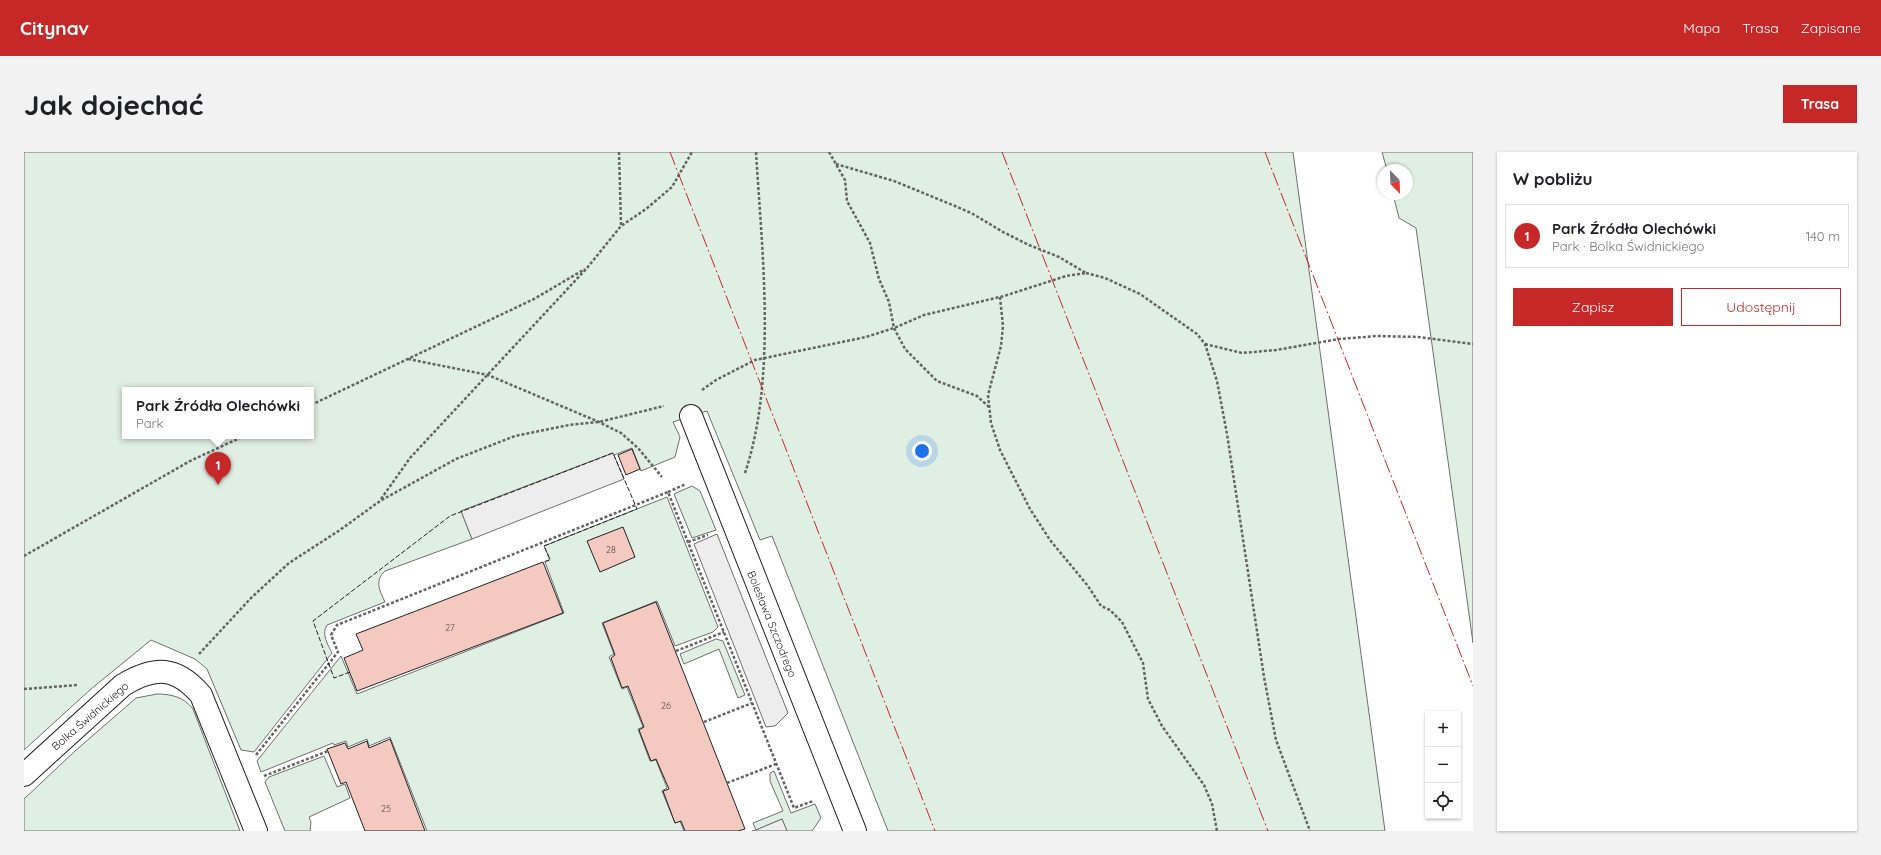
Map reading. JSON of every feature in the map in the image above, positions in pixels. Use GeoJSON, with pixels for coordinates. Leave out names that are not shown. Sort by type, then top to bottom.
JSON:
{"type":"FeatureCollection","features":[{"type":"Feature","properties":{"kind":"street","name":"Bolesława Szczodrego"},"geometry":{"type":"LineString","coordinates":[[687,410],[855,831]]}},
{"type":"Feature","properties":{"kind":"street","name":"Bolka Świdnickiego"},"geometry":{"type":"LineString","coordinates":[[24,775],[123,685],[138,676],[156,671],[169,672],[193,685],[201,695],[256,831]]}},
{"type":"Feature","properties":{"kind":"path"},"geometry":{"type":"LineString","coordinates":[[619,152],[621,226]]}},
{"type":"Feature","properties":{"kind":"path"},"geometry":{"type":"LineString","coordinates":[[380,501],[410,458],[587,268],[621,226],[646,209],[672,186],[692,152]]}},
{"type":"Feature","properties":{"kind":"path"},"geometry":{"type":"LineString","coordinates":[[721,495],[744,477],[751,455],[760,396],[765,320],[756,152]]}},
{"type":"Feature","properties":{"kind":"path"},"geometry":{"type":"LineString","coordinates":[[829,152],[845,180],[847,202],[870,243],[878,278],[889,302],[894,328],[905,349],[937,381],[977,396],[990,407]]}},
{"type":"Feature","properties":{"kind":"path"},"geometry":{"type":"LineString","coordinates":[[836,164],[894,181],[961,208],[974,214],[1003,232],[1059,257],[1086,273],[1105,278],[1140,294],[1197,334],[1205,344],[1217,381],[1227,434],[1264,677],[1276,740],[1310,831]]}},
{"type":"Feature","properties":{"kind":"path"},"geometry":{"type":"LineString","coordinates":[[314,404],[534,298],[587,268]]}},
{"type":"Feature","properties":{"kind":"path"},"geometry":{"type":"LineString","coordinates":[[178,677],[251,598],[289,563],[340,530],[380,501],[456,459],[508,438],[569,425],[599,422],[670,404],[687,410],[716,380],[755,360],[866,337],[894,328],[924,315],[1000,297],[1066,276],[1086,273]]}},
{"type":"Feature","properties":{"kind":"path"},"geometry":{"type":"LineString","coordinates":[[1000,297],[1003,326],[1001,346],[988,395],[991,422],[1000,450],[1030,509],[1050,540],[1088,586],[1101,606],[1110,610],[1122,622],[1142,663],[1148,700],[1162,726],[1204,785],[1212,804],[1217,831]]}},
{"type":"Feature","properties":{"kind":"path"},"geometry":{"type":"LineString","coordinates":[[1205,344],[1242,353],[1276,350],[1339,339],[1377,336],[1418,337],[1473,344]]}},
{"type":"Feature","properties":{"kind":"path"},"geometry":{"type":"LineString","coordinates":[[408,359],[488,375],[599,422],[621,433],[638,448],[662,477]]}},
{"type":"Feature","properties":{"kind":"path"},"geometry":{"type":"LineString","coordinates":[[24,556],[190,461],[238,439]]}},
{"type":"Feature","properties":{"kind":"path"},"geometry":{"type":"LineString","coordinates":[[251,762],[338,652],[331,635],[337,624],[668,492],[794,808],[817,800]]}},
{"type":"Feature","properties":{"kind":"path"},"geometry":{"type":"LineString","coordinates":[[676,651],[724,632]]}},
{"type":"Feature","properties":{"kind":"path"},"geometry":{"type":"LineString","coordinates":[[704,722],[752,703]]}},
{"type":"Feature","properties":{"kind":"path"},"geometry":{"type":"LineString","coordinates":[[258,779],[328,751]]}},
{"type":"Feature","properties":{"kind":"path"},"geometry":{"type":"LineString","coordinates":[[727,783],[776,764]]}},
{"type":"Feature","properties":{"kind":"green space"},"geometry":{"type":"Polygon","coordinates":[[[24,152],[1293,152],[1385,831],[888,831],[772,536],[760,540],[707,411],[673,422],[680,437],[675,457],[641,471],[632,448],[614,455],[613,453],[461,511],[472,539],[385,571],[380,579],[379,586],[385,602],[327,625],[325,628],[325,636],[332,653],[254,752],[241,750],[207,669],[195,659],[151,640],[91,689],[24,750],[24,152]]]}},
{"type":"Feature","properties":{"kind":"green space"},"geometry":{"type":"Polygon","coordinates":[[[1382,152],[1473,152],[1473,643],[1416,228],[1399,218],[1394,200],[1413,200],[1413,164],[1385,164],[1382,152]]]}},
{"type":"Feature","properties":{"kind":"green space"},"geometry":{"type":"Polygon","coordinates":[[[692,486],[700,491],[716,530],[692,538],[674,494],[692,486]]]}},
{"type":"Feature","properties":{"kind":"green space"},"geometry":{"type":"Polygon","coordinates":[[[667,497],[718,627],[713,632],[675,646],[657,601],[602,623],[614,654],[609,657],[622,689],[627,687],[643,727],[638,729],[650,761],[656,760],[667,788],[662,791],[675,823],[680,821],[684,831],[427,831],[390,737],[369,746],[367,739],[348,747],[346,741],[334,745],[333,743],[261,772],[257,761],[341,656],[357,694],[564,613],[545,562],[550,559],[544,546],[667,497]]]}},
{"type":"Feature","properties":{"kind":"green space"},"geometry":{"type":"Polygon","coordinates":[[[716,639],[723,641],[745,695],[738,698],[719,649],[684,664],[680,654],[716,639]]]}},
{"type":"Feature","properties":{"kind":"green space"},"geometry":{"type":"Polygon","coordinates":[[[157,694],[177,697],[186,702],[193,709],[240,831],[24,831],[24,799],[75,751],[136,698],[157,694]]]}},
{"type":"Feature","properties":{"kind":"green space"},"geometry":{"type":"Polygon","coordinates":[[[324,756],[337,787],[345,784],[350,798],[309,817],[311,822],[310,831],[285,831],[265,782],[269,777],[324,756]]]}},
{"type":"Feature","properties":{"kind":"green space"},"geometry":{"type":"Polygon","coordinates":[[[774,771],[791,813],[815,804],[821,818],[812,831],[787,831],[782,819],[756,830],[753,823],[783,811],[770,781],[770,773],[774,771]]]}},
{"type":"Feature","properties":{"kind":"shaded area"},"geometry":{"type":"Polygon","coordinates":[[[613,453],[624,479],[472,539],[461,511],[613,453]]]}},
{"type":"Feature","properties":{"kind":"shaded area"},"geometry":{"type":"Polygon","coordinates":[[[717,534],[788,713],[775,726],[766,727],[694,544],[717,534]]]}},
{"type":"Feature","properties":{"kind":"shaded area"},"geometry":{"type":"Polygon","coordinates":[[[782,819],[787,831],[752,831],[756,830],[782,819]]]}},
{"type":"Feature","properties":{"kind":"building"},"geometry":{"type":"Polygon","coordinates":[[[632,449],[640,469],[626,475],[618,455],[632,449]]]}},
{"type":"Feature","properties":{"kind":"building"},"geometry":{"type":"Polygon","coordinates":[[[623,527],[635,557],[600,572],[587,541],[623,527]]]}},
{"type":"Feature","properties":{"kind":"building"},"geometry":{"type":"Polygon","coordinates":[[[543,562],[563,613],[357,691],[344,658],[363,650],[356,634],[543,562]]]}},
{"type":"Feature","properties":{"kind":"building"},"geometry":{"type":"Polygon","coordinates":[[[656,602],[745,829],[738,831],[685,831],[681,821],[675,823],[663,791],[669,789],[656,759],[651,761],[639,730],[644,727],[628,686],[622,688],[611,658],[615,655],[603,623],[656,602]]]}},
{"type":"Feature","properties":{"kind":"building"},"geometry":{"type":"Polygon","coordinates":[[[390,739],[425,831],[365,831],[346,782],[341,784],[327,749],[345,743],[348,749],[367,741],[369,748],[390,739]]]}},
{"type":"Feature","properties":{"kind":"fence"},"geometry":{"type":"LineString","coordinates":[[350,672],[334,678],[313,621],[450,516],[613,453],[637,509],[544,546],[550,560],[543,562]]}},
{"type":"Feature","properties":{"kind":"power"},"geometry":{"type":"LineString","coordinates":[[670,152],[935,831]]}},
{"type":"Feature","properties":{"kind":"power"},"geometry":{"type":"LineString","coordinates":[[1002,152],[1268,831]]}},
{"type":"Feature","properties":{"kind":"power"},"geometry":{"type":"LineString","coordinates":[[1265,152],[1473,686]]}},
{"type":"Feature","properties":{"kind":"place","name":"Park Źródła Olechówki"},"geometry":{"type":"Point","coordinates":[218,485]}}]}
